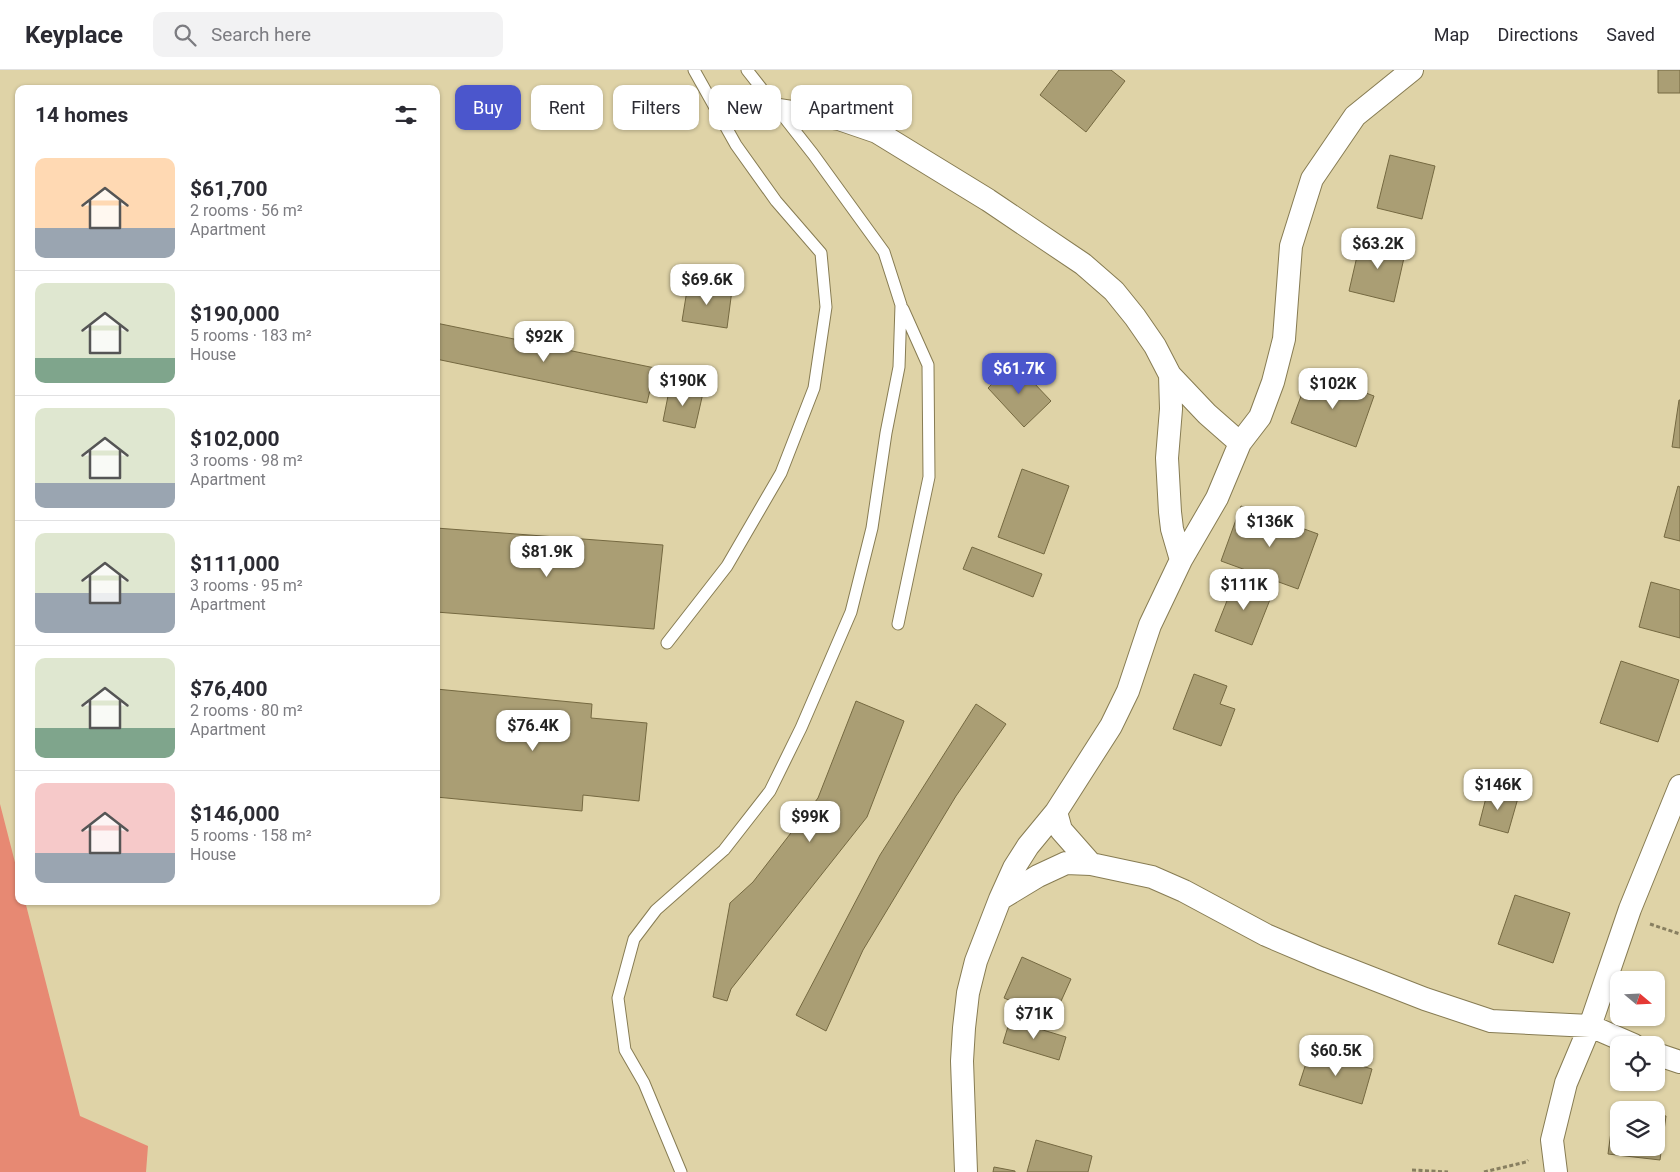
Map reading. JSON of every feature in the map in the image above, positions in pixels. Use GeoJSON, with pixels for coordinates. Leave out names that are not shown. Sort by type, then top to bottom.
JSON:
{"type":"FeatureCollection","features":[{"type":"Feature","properties":{"kind":"street"},"geometry":{"type":"LineString","coordinates":[[966,1172],[962,1061],[968,993],[979,952],[1000,899],[1014,868],[1028,846],[1056,812],[1111,726],[1128,691],[1150,625],[1181,560],[1217,498],[1240,443],[1260,417],[1273,382],[1284,339],[1291,246],[1312,179],[1355,116],[1412,70]]}},
{"type":"Feature","properties":{"kind":"street"},"geometry":{"type":"LineString","coordinates":[[781,110],[839,119],[877,132],[988,200],[1083,264],[1114,291],[1135,317],[1156,346],[1170,375],[1207,414],[1240,443]]}},
{"type":"Feature","properties":{"kind":"street"},"geometry":{"type":"LineString","coordinates":[[1170,375],[1171,409],[1167,458],[1170,512],[1172,529],[1181,560]]}},
{"type":"Feature","properties":{"kind":"street"},"geometry":{"type":"LineString","coordinates":[[1556,1172],[1552,1140],[1566,1083],[1590,1026],[1630,910],[1680,786]]}},
{"type":"Feature","properties":{"kind":"street"},"geometry":{"type":"LineString","coordinates":[[1056,812],[1061,830],[1091,864]]}},
{"type":"Feature","properties":{"kind":"street"},"geometry":{"type":"LineString","coordinates":[[1000,899],[1038,876],[1066,863],[1091,864],[1152,877],[1302,950],[1435,1002],[1491,1020],[1590,1026],[1613,1036]]}},
{"type":"Feature","properties":{"kind":"street"},"geometry":{"type":"LineString","coordinates":[[1665,1057],[1680,1062]]}},
{"type":"Feature","properties":{"kind":"lane"},"geometry":{"type":"LineString","coordinates":[[668,643],[727,566],[781,473],[814,388],[826,307],[821,253],[776,201],[742,153],[694,70]]}},
{"type":"Feature","properties":{"kind":"lane"},"geometry":{"type":"LineString","coordinates":[[747,70],[759,85]]}},
{"type":"Feature","properties":{"kind":"lane"},"geometry":{"type":"LineString","coordinates":[[781,111],[884,252],[901,306],[928,365],[929,476],[898,624]]}},
{"type":"Feature","properties":{"kind":"lane"},"geometry":{"type":"LineString","coordinates":[[681,1172],[644,1083],[625,1050],[618,998],[634,939],[656,910],[724,850],[770,790],[801,728],[852,612],[872,528],[886,433],[899,367],[901,306]]}},
{"type":"Feature","properties":{"kind":"path"},"geometry":{"type":"LineString","coordinates":[[1484,1172],[1526,1162],[1552,1140]]}},
{"type":"Feature","properties":{"kind":"path"},"geometry":{"type":"LineString","coordinates":[[1412,1170],[1448,1172]]}},
{"type":"Feature","properties":{"kind":"shaded area"},"geometry":{"type":"Polygon","coordinates":[[[0,804],[15,862],[15,905],[26,905],[80,1116],[148,1146],[146,1172],[0,1172],[0,804]]]}},
{"type":"Feature","properties":{"kind":"building"},"geometry":{"type":"Polygon","coordinates":[[[1059,70],[1111,70],[1125,81],[1086,132],[1040,95],[1059,70]]]}},
{"type":"Feature","properties":{"kind":"building"},"geometry":{"type":"Polygon","coordinates":[[[1658,70],[1680,70],[1680,93],[1658,93],[1658,70]]]}},
{"type":"Feature","properties":{"kind":"building"},"geometry":{"type":"Polygon","coordinates":[[[1390,155],[1435,166],[1422,219],[1377,208],[1390,155]]]}},
{"type":"Feature","properties":{"kind":"building"},"geometry":{"type":"Polygon","coordinates":[[[1361,239],[1406,249],[1394,302],[1349,291],[1361,239]]]}},
{"type":"Feature","properties":{"kind":"building"},"geometry":{"type":"Polygon","coordinates":[[[688,284],[732,290],[727,328],[682,321],[688,284]]]}},
{"type":"Feature","properties":{"kind":"building"},"geometry":{"type":"Polygon","coordinates":[[[440,324],[655,368],[647,403],[440,360],[440,324]]]}},
{"type":"Feature","properties":{"kind":"building"},"geometry":{"type":"Polygon","coordinates":[[[1014,362],[1051,401],[1024,427],[988,388],[1014,362]]]}},
{"type":"Feature","properties":{"kind":"building"},"geometry":{"type":"Polygon","coordinates":[[[1310,372],[1374,396],[1356,447],[1291,423],[1310,372]]]}},
{"type":"Feature","properties":{"kind":"building"},"geometry":{"type":"Polygon","coordinates":[[[670,386],[703,393],[695,428],[663,421],[670,386]]]}},
{"type":"Feature","properties":{"kind":"building"},"geometry":{"type":"Polygon","coordinates":[[[1680,400],[1680,448],[1672,447],[1680,400]]]}},
{"type":"Feature","properties":{"kind":"building"},"geometry":{"type":"Polygon","coordinates":[[[1022,469],[1069,486],[1044,554],[998,537],[1022,469]]]}},
{"type":"Feature","properties":{"kind":"building"},"geometry":{"type":"Polygon","coordinates":[[[1678,486],[1680,487],[1680,541],[1664,537],[1678,486]]]}},
{"type":"Feature","properties":{"kind":"building"},"geometry":{"type":"Polygon","coordinates":[[[1241,506],[1318,534],[1298,589],[1221,561],[1241,506]]]}},
{"type":"Feature","properties":{"kind":"building"},"geometry":{"type":"Polygon","coordinates":[[[440,528],[663,545],[654,629],[440,612],[440,528]]]}},
{"type":"Feature","properties":{"kind":"building"},"geometry":{"type":"Polygon","coordinates":[[[972,547],[1042,574],[1033,597],[963,569],[972,547]]]}},
{"type":"Feature","properties":{"kind":"building"},"geometry":{"type":"Polygon","coordinates":[[[1236,578],[1273,592],[1252,645],[1215,631],[1236,578]]]}},
{"type":"Feature","properties":{"kind":"building"},"geometry":{"type":"Polygon","coordinates":[[[1651,582],[1680,590],[1680,638],[1639,627],[1651,582]]]}},
{"type":"Feature","properties":{"kind":"building"},"geometry":{"type":"Polygon","coordinates":[[[1621,661],[1679,680],[1658,742],[1600,723],[1621,661]]]}},
{"type":"Feature","properties":{"kind":"building"},"geometry":{"type":"Polygon","coordinates":[[[1194,674],[1227,686],[1220,704],[1235,709],[1221,746],[1173,729],[1194,674]]]}},
{"type":"Feature","properties":{"kind":"building"},"geometry":{"type":"Polygon","coordinates":[[[440,689],[592,704],[591,718],[647,723],[639,801],[583,795],[582,811],[440,797],[440,689]]]}},
{"type":"Feature","properties":{"kind":"building"},"geometry":{"type":"Polygon","coordinates":[[[856,701],[904,721],[867,817],[731,989],[727,1001],[713,997],[730,903],[753,882],[818,798],[856,701]]]}},
{"type":"Feature","properties":{"kind":"building"},"geometry":{"type":"Polygon","coordinates":[[[976,704],[1006,724],[956,796],[863,950],[826,1031],[796,1015],[880,855],[976,704]]]}},
{"type":"Feature","properties":{"kind":"building"},"geometry":{"type":"Polygon","coordinates":[[[1488,790],[1518,798],[1508,833],[1479,825],[1488,790]]]}},
{"type":"Feature","properties":{"kind":"building"},"geometry":{"type":"Polygon","coordinates":[[[1515,895],[1570,913],[1553,963],[1498,944],[1515,895]]]}},
{"type":"Feature","properties":{"kind":"building"},"geometry":{"type":"Polygon","coordinates":[[[1022,957],[1071,979],[1053,1019],[1004,998],[1022,957]]]}},
{"type":"Feature","properties":{"kind":"building"},"geometry":{"type":"Polygon","coordinates":[[[1010,1020],[1066,1037],[1059,1060],[1003,1043],[1010,1020]]]}},
{"type":"Feature","properties":{"kind":"building"},"geometry":{"type":"Polygon","coordinates":[[[1310,1051],[1372,1069],[1362,1104],[1299,1085],[1310,1051]]]}},
{"type":"Feature","properties":{"kind":"building"},"geometry":{"type":"Polygon","coordinates":[[[1036,1140],[1092,1156],[1088,1172],[1027,1172],[1036,1140]]]}},
{"type":"Feature","properties":{"kind":"building"},"geometry":{"type":"Polygon","coordinates":[[[1625,1156],[1661,1156],[1660,1160],[1625,1156]]]}},
{"type":"Feature","properties":{"kind":"building"},"geometry":{"type":"Polygon","coordinates":[[[994,1167],[1015,1171],[1015,1172],[993,1172],[994,1167]]]}}]}
